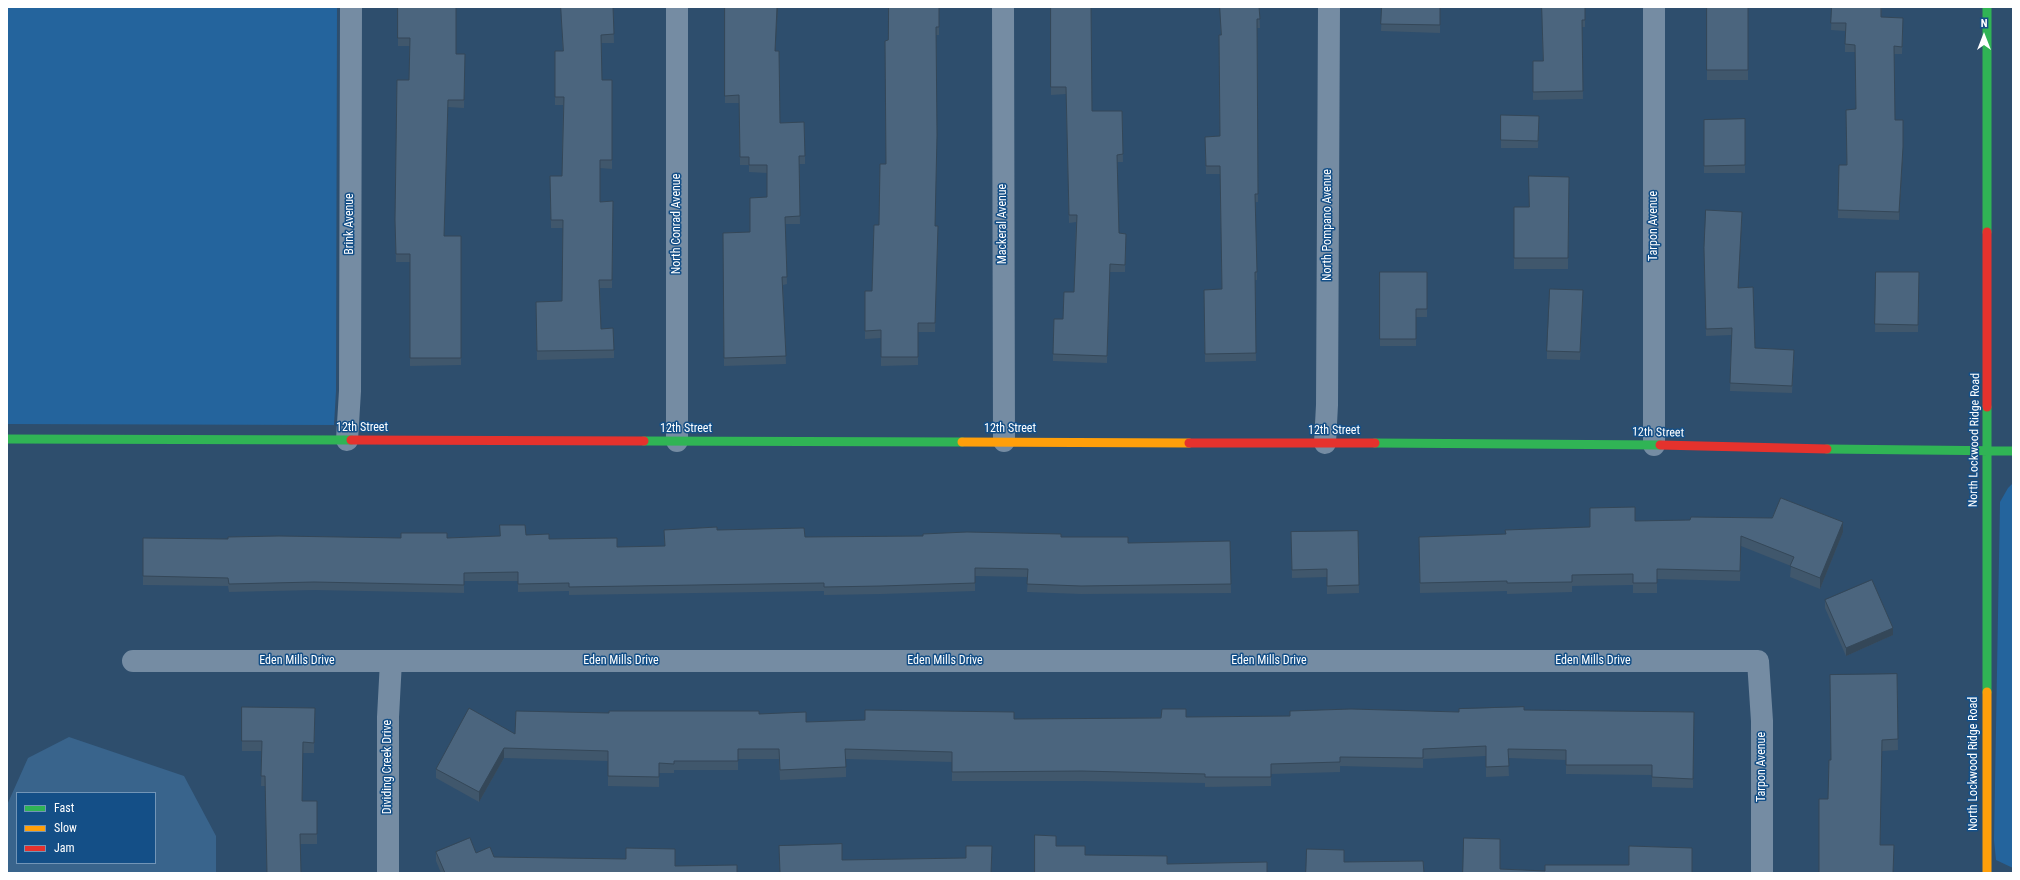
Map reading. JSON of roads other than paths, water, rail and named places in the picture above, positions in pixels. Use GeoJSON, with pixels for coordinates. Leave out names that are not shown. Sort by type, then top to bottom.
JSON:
{"type":"FeatureCollection","features":[{"type":"Feature","properties":{"kind":"street","name":"Brink Avenue"},"geometry":{"type":"LineString","coordinates":[[347,440],[350,391],[351,7]]}},
{"type":"Feature","properties":{"kind":"street","name":"North Conrad Avenue"},"geometry":{"type":"LineString","coordinates":[[676,441],[677,7]]}},
{"type":"Feature","properties":{"kind":"street","name":"Mackeral Avenue"},"geometry":{"type":"LineString","coordinates":[[1003,7],[1004,441]]}},
{"type":"Feature","properties":{"kind":"street","name":"North Pompano Avenue"},"geometry":{"type":"LineString","coordinates":[[1325,443],[1327,405],[1329,7]]}},
{"type":"Feature","properties":{"kind":"street","name":"Tarpon Avenue"},"geometry":{"type":"LineString","coordinates":[[1654,7],[1654,445]]}},
{"type":"Feature","properties":{"kind":"street","name":"North Lockwood Ridge Road"},"geometry":{"type":"LineString","coordinates":[[1987,873],[1986,532],[1988,451],[1988,7]]}},
{"type":"Feature","properties":{"kind":"street","name":"12th Street"},"geometry":{"type":"LineString","coordinates":[[7,439],[1004,441],[1654,445],[1799,449],[2013,451]]}},
{"type":"Feature","properties":{"kind":"street","name":"Dividing Creek Drive"},"geometry":{"type":"LineString","coordinates":[[388,873],[388,717],[391,661]]}},
{"type":"Feature","properties":{"kind":"street","name":"Eden Mills Drive"},"geometry":{"type":"LineString","coordinates":[[133,662],[1758,662]]}},
{"type":"Feature","properties":{"kind":"street","name":"Tarpon Avenue"},"geometry":{"type":"LineString","coordinates":[[1758,662],[1762,721],[1762,873]]}}]}
